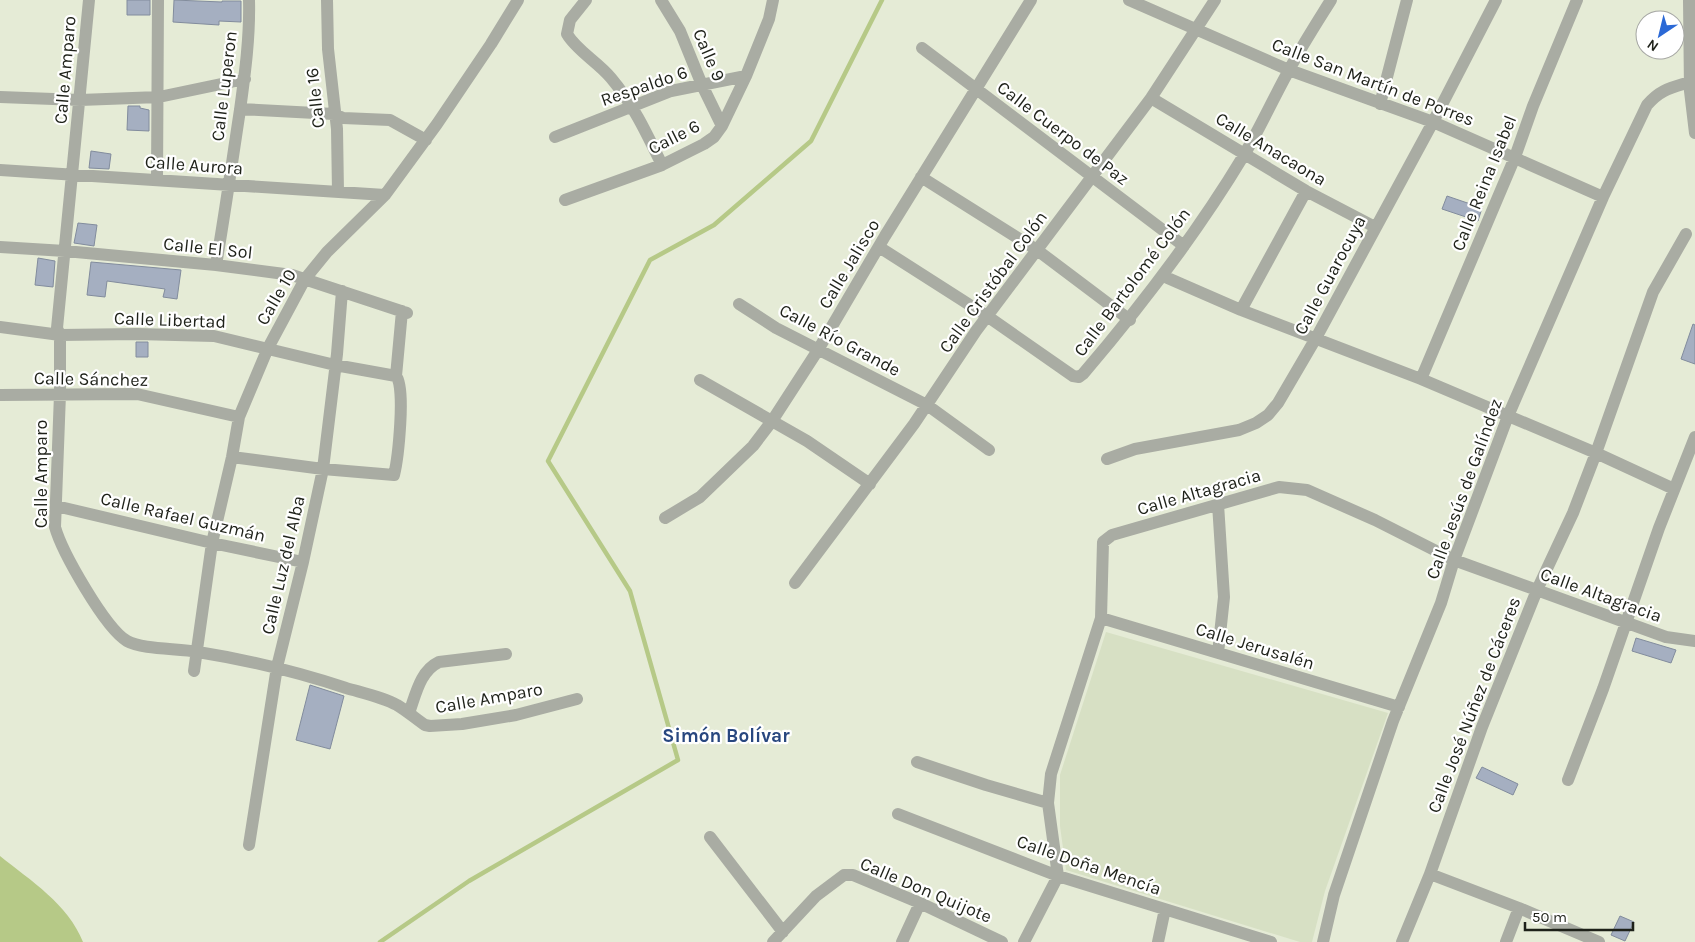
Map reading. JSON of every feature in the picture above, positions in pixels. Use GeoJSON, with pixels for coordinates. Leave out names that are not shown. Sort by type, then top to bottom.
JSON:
{"type":"FeatureCollection","features":[{"type":"Feature","properties":{"kind":"street","name":"Calle Amparo"},"geometry":{"type":"LineString","coordinates":[[89,0],[57,328],[60,335],[60,394],[54,526],[59,540],[102,614],[117,634],[129,642],[142,646],[198,651],[277,668],[395,704],[430,726],[516,715],[577,699]]}},
{"type":"Feature","properties":{"kind":"street"},"geometry":{"type":"LineString","coordinates":[[158,0],[158,180]]}},
{"type":"Feature","properties":{"kind":"street","name":"Calle Luperon"},"geometry":{"type":"LineString","coordinates":[[216,265],[230,185],[244,79],[250,22],[249,0]]}},
{"type":"Feature","properties":{"kind":"street","name":"Calle 16"},"geometry":{"type":"LineString","coordinates":[[327,0],[328,49],[337,129],[338,192]]}},
{"type":"Feature","properties":{"kind":"street","name":"Calle 10"},"geometry":{"type":"LineString","coordinates":[[194,671],[212,543],[232,457],[238,417],[268,348],[305,279],[327,252],[385,195],[426,140],[518,0]]}},
{"type":"Feature","properties":{"kind":"street"},"geometry":{"type":"LineString","coordinates":[[586,0],[570,20],[568,34],[572,41],[598,63],[633,107],[662,165]]}},
{"type":"Feature","properties":{"kind":"street","name":"Calle 9"},"geometry":{"type":"LineString","coordinates":[[661,0],[680,31],[702,85],[722,126]]}},
{"type":"Feature","properties":{"kind":"street","name":"Calle 6"},"geometry":{"type":"LineString","coordinates":[[565,200],[662,165],[714,137],[722,126],[746,76],[770,19],[773,0]]}},
{"type":"Feature","properties":{"kind":"street","name":"Calle Jalisco"},"geometry":{"type":"LineString","coordinates":[[665,518],[700,497],[753,446],[772,422],[818,350],[879,246],[1030,0]]}},
{"type":"Feature","properties":{"kind":"street","name":"Calle San Martín de Porres"},"geometry":{"type":"LineString","coordinates":[[1129,0],[1289,70],[1434,122],[1603,197]]}},
{"type":"Feature","properties":{"kind":"street","name":"Calle Cristóbal Colón"},"geometry":{"type":"LineString","coordinates":[[795,583],[927,405],[987,316],[1151,98],[1215,0]]}},
{"type":"Feature","properties":{"kind":"street","name":"Calle Bartolomé Colón"},"geometry":{"type":"LineString","coordinates":[[879,246],[987,316],[1073,376],[1078,377],[1083,374],[1130,320],[1184,246],[1245,154],[1289,70],[1330,0]]}},
{"type":"Feature","properties":{"kind":"street"},"geometry":{"type":"LineString","coordinates":[[1380,104],[1407,0]]}},
{"type":"Feature","properties":{"kind":"street","name":"Calle Guarocuya"},"geometry":{"type":"LineString","coordinates":[[1107,460],[1135,448],[1239,430],[1256,423],[1268,415],[1278,403],[1316,338],[1434,122],[1496,0]]}},
{"type":"Feature","properties":{"kind":"street","name":"Calle Reina Isabel"},"geometry":{"type":"LineString","coordinates":[[1421,379],[1515,157],[1533,106],[1577,0]]}},
{"type":"Feature","properties":{"kind":"street"},"geometry":{"type":"LineString","coordinates":[[1689,0],[1695,133]]}},
{"type":"Feature","properties":{"kind":"street","name":"Calle Cuerpo de Paz"},"geometry":{"type":"LineString","coordinates":[[922,48],[1184,246]]}},
{"type":"Feature","properties":{"kind":"street","name":"Respaldo 6"},"geometry":{"type":"LineString","coordinates":[[555,137],[671,91],[746,76]]}},
{"type":"Feature","properties":{"kind":"street"},"geometry":{"type":"LineString","coordinates":[[0,97],[80,100],[159,97],[244,79]]}},
{"type":"Feature","properties":{"kind":"street","name":"Calle Jesús de Galíndez"},"geometry":{"type":"LineString","coordinates":[[1322,942],[1334,894],[1399,707],[1441,603],[1454,560],[1508,416],[1603,197],[1647,105],[1656,94],[1666,89],[1692,88]]}},
{"type":"Feature","properties":{"kind":"street","name":"Calle Anacaona"},"geometry":{"type":"LineString","coordinates":[[1151,98],[1306,191],[1375,227]]}},
{"type":"Feature","properties":{"kind":"street"},"geometry":{"type":"LineString","coordinates":[[240,109],[334,114],[343,118],[390,120],[426,140]]}},
{"type":"Feature","properties":{"kind":"street","name":"Calle Aurora"},"geometry":{"type":"LineString","coordinates":[[0,170],[385,195]]}},
{"type":"Feature","properties":{"kind":"street"},"geometry":{"type":"LineString","coordinates":[[922,177],[1037,250],[1130,320]]}},
{"type":"Feature","properties":{"kind":"street"},"geometry":{"type":"LineString","coordinates":[[1241,310],[1306,191]]}},
{"type":"Feature","properties":{"kind":"street"},"geometry":{"type":"LineString","coordinates":[[1690,232],[1695,245]]}},
{"type":"Feature","properties":{"kind":"street","name":"Calle José Núñez de Cáceres"},"geometry":{"type":"LineString","coordinates":[[1402,942],[1430,874],[1482,727],[1537,590],[1572,513],[1596,453],[1653,292],[1690,232]]}},
{"type":"Feature","properties":{"kind":"street","name":"Calle El Sol"},"geometry":{"type":"LineString","coordinates":[[0,247],[216,265],[292,275],[342,291],[404,312],[396,376]]}},
{"type":"Feature","properties":{"kind":"street"},"geometry":{"type":"LineString","coordinates":[[1163,276],[1241,310],[1421,379],[1596,453],[1674,489]]}},
{"type":"Feature","properties":{"kind":"street","name":"Calle Luz del Alba"},"geometry":{"type":"LineString","coordinates":[[249,845],[260,764],[277,668],[323,469],[342,291]]}},
{"type":"Feature","properties":{"kind":"street","name":"Calle Río Grande"},"geometry":{"type":"LineString","coordinates":[[739,304],[776,328],[927,405],[989,450]]}},
{"type":"Feature","properties":{"kind":"street","name":"Calle Libertad"},"geometry":{"type":"LineString","coordinates":[[0,327],[60,335],[214,336],[335,365],[396,376]]}},
{"type":"Feature","properties":{"kind":"street"},"geometry":{"type":"LineString","coordinates":[[232,457],[393,476],[396,465],[401,406],[396,376]]}},
{"type":"Feature","properties":{"kind":"street"},"geometry":{"type":"LineString","coordinates":[[700,380],[752,408],[870,484]]}},
{"type":"Feature","properties":{"kind":"street","name":"Calle Sánchez"},"geometry":{"type":"LineString","coordinates":[[0,395],[137,394],[238,417]]}},
{"type":"Feature","properties":{"kind":"street"},"geometry":{"type":"LineString","coordinates":[[1568,780],[1603,689],[1659,528],[1695,437]]}},
{"type":"Feature","properties":{"kind":"street","name":"Calle Altagracia"},"geometry":{"type":"LineString","coordinates":[[1058,876],[1048,803],[1051,774],[1101,618],[1103,542],[1112,534],[1278,487],[1307,490],[1375,520],[1454,560],[1666,637],[1695,641]]}},
{"type":"Feature","properties":{"kind":"street"},"geometry":{"type":"LineString","coordinates":[[1218,504],[1224,597],[1218,653]]}},
{"type":"Feature","properties":{"kind":"street","name":"Calle Rafael Guzmán"},"geometry":{"type":"LineString","coordinates":[[56,506],[212,543],[303,562]]}},
{"type":"Feature","properties":{"kind":"street","name":"Calle Jerusalén"},"geometry":{"type":"LineString","coordinates":[[1101,618],[1399,707]]}},
{"type":"Feature","properties":{"kind":"street"},"geometry":{"type":"LineString","coordinates":[[409,712],[425,674],[431,666],[439,662],[506,654]]}},
{"type":"Feature","properties":{"kind":"street"},"geometry":{"type":"LineString","coordinates":[[917,762],[1048,803]]}},
{"type":"Feature","properties":{"kind":"street","name":"Calle Doña Mencía"},"geometry":{"type":"LineString","coordinates":[[898,814],[1058,876],[1271,942]]}},
{"type":"Feature","properties":{"kind":"street"},"geometry":{"type":"LineString","coordinates":[[710,837],[776,939]]}},
{"type":"Feature","properties":{"kind":"street"},"geometry":{"type":"LineString","coordinates":[[1430,874],[1520,908],[1600,942]]}},
{"type":"Feature","properties":{"kind":"street","name":"Calle Don Quijote"},"geometry":{"type":"LineString","coordinates":[[776,939],[816,896],[844,875],[853,875],[920,903],[1002,942]]}},
{"type":"Feature","properties":{"kind":"street"},"geometry":{"type":"LineString","coordinates":[[1024,942],[1058,876]]}},
{"type":"Feature","properties":{"kind":"street"},"geometry":{"type":"LineString","coordinates":[[902,942],[920,903]]}},
{"type":"Feature","properties":{"kind":"street"},"geometry":{"type":"LineString","coordinates":[[1506,942],[1520,908]]}},
{"type":"Feature","properties":{"kind":"street"},"geometry":{"type":"LineString","coordinates":[[1158,942],[1165,909]]}},
{"type":"Feature","properties":{"kind":"shaded area"},"geometry":{"type":"Polygon","coordinates":[[[1106,632],[1388,713],[1325,891],[1312,942],[1300,942],[1066,870],[1060,826],[1060,775],[1106,632]]]}},
{"type":"Feature","properties":{"kind":"shaded area"},"geometry":{"type":"Polygon","coordinates":[[[0,856],[48,894],[68,916],[83,942],[0,942],[0,856]]]}},
{"type":"Feature","properties":{"kind":"building"},"geometry":{"type":"Polygon","coordinates":[[[127,0],[150,0],[150,15],[127,15],[127,0]]]}},
{"type":"Feature","properties":{"kind":"building"},"geometry":{"type":"Polygon","coordinates":[[[174,0],[241,1],[241,22],[219,21],[219,25],[173,22],[174,0]]]}},
{"type":"Feature","properties":{"kind":"building"},"geometry":{"type":"Polygon","coordinates":[[[128,106],[140,106],[140,108],[149,110],[149,131],[127,130],[128,106]]]}},
{"type":"Feature","properties":{"kind":"building"},"geometry":{"type":"Polygon","coordinates":[[[91,151],[111,154],[109,169],[89,168],[91,151]]]}},
{"type":"Feature","properties":{"kind":"building"},"geometry":{"type":"Polygon","coordinates":[[[1447,196],[1482,208],[1478,221],[1442,209],[1447,196]]]}},
{"type":"Feature","properties":{"kind":"building"},"geometry":{"type":"Polygon","coordinates":[[[78,223],[97,225],[94,246],[74,243],[78,223]]]}},
{"type":"Feature","properties":{"kind":"building"},"geometry":{"type":"Polygon","coordinates":[[[38,258],[55,261],[53,287],[35,285],[38,258]]]}},
{"type":"Feature","properties":{"kind":"building"},"geometry":{"type":"Polygon","coordinates":[[[91,262],[181,270],[177,299],[163,297],[165,289],[107,281],[105,297],[87,295],[91,262]]]}},
{"type":"Feature","properties":{"kind":"building"},"geometry":{"type":"Polygon","coordinates":[[[1693,324],[1695,325],[1695,364],[1681,359],[1693,324]]]}},
{"type":"Feature","properties":{"kind":"building"},"geometry":{"type":"Polygon","coordinates":[[[136,342],[148,342],[148,357],[136,357],[136,342]]]}},
{"type":"Feature","properties":{"kind":"building"},"geometry":{"type":"Polygon","coordinates":[[[1636,638],[1676,650],[1671,663],[1632,651],[1636,638]]]}},
{"type":"Feature","properties":{"kind":"building"},"geometry":{"type":"Polygon","coordinates":[[[310,685],[344,696],[330,749],[296,740],[310,685]]]}},
{"type":"Feature","properties":{"kind":"building"},"geometry":{"type":"Polygon","coordinates":[[[1482,767],[1518,784],[1513,795],[1476,778],[1482,767]]]}},
{"type":"Feature","properties":{"kind":"building"},"geometry":{"type":"Polygon","coordinates":[[[1620,916],[1634,922],[1625,941],[1611,935],[1620,916]]]}},
{"type":"Feature","properties":{"kind":"waterway"},"geometry":{"type":"LineString","coordinates":[[380,942],[469,881],[678,760],[630,591],[548,461],[650,260],[714,225],[811,141],[882,0]]}},
{"type":"Feature","properties":{"kind":"district","name":"Simón Bolívar"},"geometry":{"type":"Point","coordinates":[726,735]}}]}
